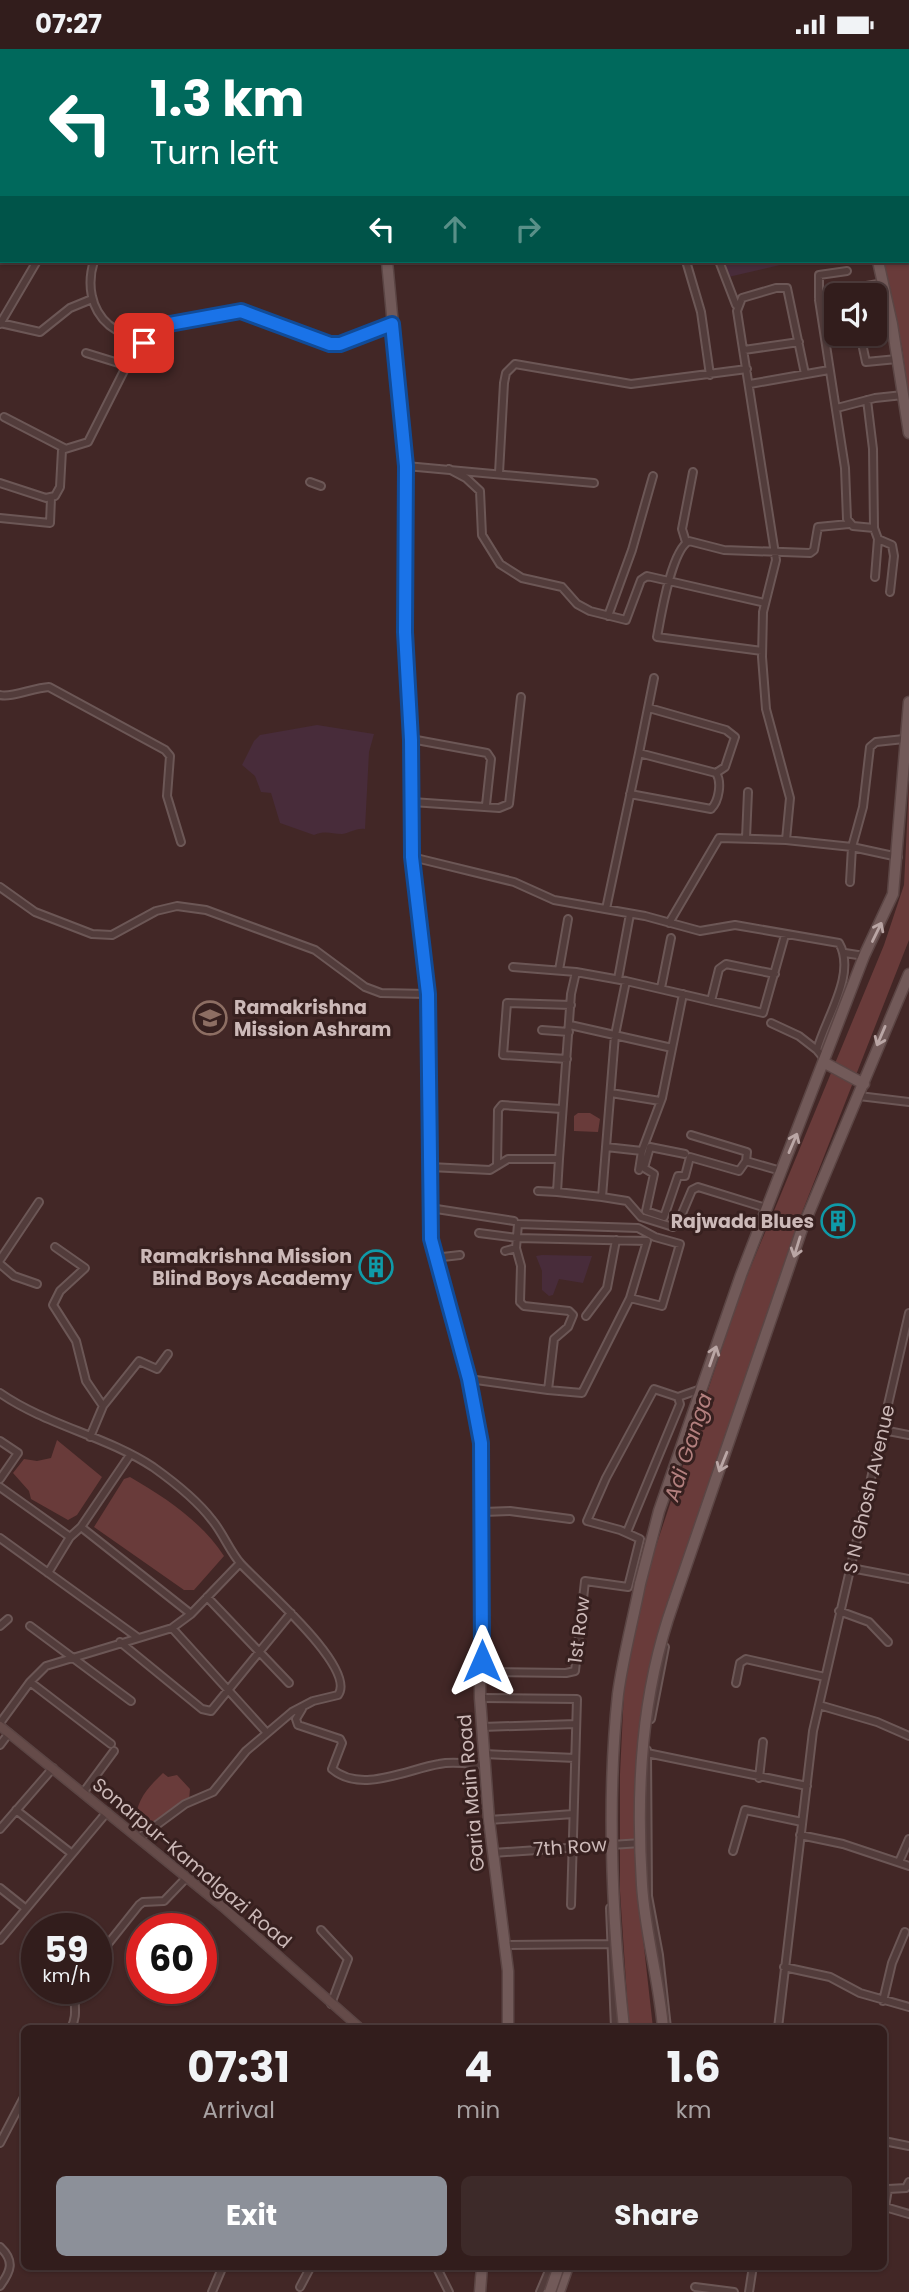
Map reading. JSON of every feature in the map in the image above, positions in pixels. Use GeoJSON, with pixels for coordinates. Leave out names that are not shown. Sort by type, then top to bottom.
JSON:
{"type":"FeatureCollection","features":[{"type":"Feature","properties":{"kind":"main road","name":"Garia Main Road"},"geometry":{"type":"LineString","coordinates":[[387,263],[406,466],[405,632],[411,740],[412,857],[428,994],[430,1208],[434,1258],[469,1379],[481,1443],[482,1727],[489,1820],[505,1945],[508,2025]]}},
{"type":"Feature","properties":{"kind":"main road"},"geometry":{"type":"LineString","coordinates":[[879,263],[909,433]]}},
{"type":"Feature","properties":{"kind":"main road"},"geometry":{"type":"LineString","coordinates":[[625,2025],[613,1905],[614,1750],[618,1692],[640,1584],[659,1511],[766,1208],[864,956],[893,894],[909,702]]}},
{"type":"Feature","properties":{"kind":"main road"},"geometry":{"type":"LineString","coordinates":[[665,2025],[642,1885],[642,1745],[655,1662],[802,1229],[909,974]]}},
{"type":"Feature","properties":{"kind":"main road"},"geometry":{"type":"LineString","coordinates":[[825,1062],[864,1084]]}},
{"type":"Feature","properties":{"kind":"main road","name":"Sonarpur-Kamalgazi Road"},"geometry":{"type":"LineString","coordinates":[[0,1725],[266,1943],[356,2025]]}},
{"type":"Feature","properties":{"kind":"main road"},"geometry":{"type":"LineString","coordinates":[[480,2292],[482,2270]]}},
{"type":"Feature","properties":{"kind":"main road"},"geometry":{"type":"LineString","coordinates":[[550,2292],[557,2270]]}},
{"type":"Feature","properties":{"kind":"main road"},"geometry":{"type":"LineString","coordinates":[[559,2292],[567,2270]]}},
{"type":"Feature","properties":{"kind":"street"},"geometry":{"type":"LineString","coordinates":[[36,263],[0,323],[40,332],[70,308],[92,299]]}},
{"type":"Feature","properties":{"kind":"street"},"geometry":{"type":"LineString","coordinates":[[93,263],[90,276],[92,299],[108,324],[137,345]]}},
{"type":"Feature","properties":{"kind":"street"},"geometry":{"type":"LineString","coordinates":[[687,263],[701,312],[710,375]]}},
{"type":"Feature","properties":{"kind":"street"},"geometry":{"type":"LineString","coordinates":[[720,263],[736,306],[775,551],[774,572],[765,603],[762,651],[765,709],[790,798],[786,840]]}},
{"type":"Feature","properties":{"kind":"street"},"geometry":{"type":"LineString","coordinates":[[846,271],[817,277],[829,370],[837,408],[849,524]]}},
{"type":"Feature","properties":{"kind":"street"},"geometry":{"type":"LineString","coordinates":[[736,306],[742,298],[776,288],[787,288],[805,374]]}},
{"type":"Feature","properties":{"kind":"street"},"geometry":{"type":"LineString","coordinates":[[819,298],[824,294]]}},
{"type":"Feature","properties":{"kind":"street"},"geometry":{"type":"LineString","coordinates":[[4,417],[64,448],[88,442],[137,345],[147,341],[164,325],[241,311],[330,344],[340,344],[392,324]]}},
{"type":"Feature","properties":{"kind":"street"},"geometry":{"type":"LineString","coordinates":[[744,350],[799,342]]}},
{"type":"Feature","properties":{"kind":"street"},"geometry":{"type":"LineString","coordinates":[[863,346],[866,362],[897,359]]}},
{"type":"Feature","properties":{"kind":"street"},"geometry":{"type":"LineString","coordinates":[[86,353],[125,366]]}},
{"type":"Feature","properties":{"kind":"street"},"geometry":{"type":"LineString","coordinates":[[499,473],[504,383],[506,373],[515,364],[631,384],[747,369]]}},
{"type":"Feature","properties":{"kind":"street"},"geometry":{"type":"LineString","coordinates":[[750,384],[829,370]]}},
{"type":"Feature","properties":{"kind":"street"},"geometry":{"type":"LineString","coordinates":[[837,408],[903,395]]}},
{"type":"Feature","properties":{"kind":"street"},"geometry":{"type":"LineString","coordinates":[[867,400],[874,474],[874,528],[878,539],[875,577]]}},
{"type":"Feature","properties":{"kind":"street"},"geometry":{"type":"LineString","coordinates":[[0,518],[50,523],[51,498],[60,487],[64,448]]}},
{"type":"Feature","properties":{"kind":"street"},"geometry":{"type":"LineString","coordinates":[[406,466],[594,483]]}},
{"type":"Feature","properties":{"kind":"street"},"geometry":{"type":"LineString","coordinates":[[449,469],[466,478],[480,491],[482,535],[500,564],[522,578],[562,587],[583,608],[626,620],[644,577],[765,603]]}},
{"type":"Feature","properties":{"kind":"street"},"geometry":{"type":"LineString","coordinates":[[693,472],[682,529],[686,542],[669,582],[657,637],[762,651]]}},
{"type":"Feature","properties":{"kind":"street"},"geometry":{"type":"LineString","coordinates":[[608,616],[632,550],[653,476]]}},
{"type":"Feature","properties":{"kind":"street"},"geometry":{"type":"LineString","coordinates":[[310,482],[321,486]]}},
{"type":"Feature","properties":{"kind":"street"},"geometry":{"type":"LineString","coordinates":[[0,483],[51,498]]}},
{"type":"Feature","properties":{"kind":"street"},"geometry":{"type":"LineString","coordinates":[[686,542],[724,550],[810,553],[814,550],[816,530],[821,524],[849,524],[874,528]]}},
{"type":"Feature","properties":{"kind":"street"},"geometry":{"type":"LineString","coordinates":[[878,539],[893,548],[890,592]]}},
{"type":"Feature","properties":{"kind":"street"},"geometry":{"type":"LineString","coordinates":[[606,909],[654,678]]}},
{"type":"Feature","properties":{"kind":"street"},"geometry":{"type":"LineString","coordinates":[[0,695],[7,697],[28,689],[49,687],[166,750],[170,756],[167,796],[181,842]]}},
{"type":"Feature","properties":{"kind":"street"},"geometry":{"type":"LineString","coordinates":[[412,802],[505,807],[512,799],[522,697]]}},
{"type":"Feature","properties":{"kind":"street"},"geometry":{"type":"LineString","coordinates":[[639,753],[716,773],[726,767],[735,737],[726,730],[649,708]]}},
{"type":"Feature","properties":{"kind":"street"},"geometry":{"type":"LineString","coordinates":[[850,882],[852,847],[863,807],[870,747],[876,742],[906,739]]}},
{"type":"Feature","properties":{"kind":"street"},"geometry":{"type":"LineString","coordinates":[[411,740],[487,753],[491,759],[486,805]]}},
{"type":"Feature","properties":{"kind":"street"},"geometry":{"type":"LineString","coordinates":[[630,795],[711,809],[715,805],[719,786],[716,773]]}},
{"type":"Feature","properties":{"kind":"street"},"geometry":{"type":"LineString","coordinates":[[746,838],[748,792]]}},
{"type":"Feature","properties":{"kind":"street"},"geometry":{"type":"LineString","coordinates":[[668,923],[715,841],[725,837],[852,847],[898,857]]}},
{"type":"Feature","properties":{"kind":"street"},"geometry":{"type":"LineString","coordinates":[[412,857],[514,881],[554,900],[700,931],[735,925],[839,943],[845,953],[844,972],[817,1050]]}},
{"type":"Feature","properties":{"kind":"street"},"geometry":{"type":"LineString","coordinates":[[0,887],[34,912],[92,935],[112,935],[156,911],[177,906],[206,909],[315,950],[365,987],[381,993],[428,994]]}},
{"type":"Feature","properties":{"kind":"street"},"geometry":{"type":"LineString","coordinates":[[618,979],[629,914]]}},
{"type":"Feature","properties":{"kind":"street"},"geometry":{"type":"LineString","coordinates":[[559,970],[568,919]]}},
{"type":"Feature","properties":{"kind":"street"},"geometry":{"type":"LineString","coordinates":[[513,967],[559,970],[618,979],[763,1013],[785,935]]}},
{"type":"Feature","properties":{"kind":"street"},"geometry":{"type":"LineString","coordinates":[[661,988],[671,938]]}},
{"type":"Feature","properties":{"kind":"street"},"geometry":{"type":"LineString","coordinates":[[845,953],[864,956]]}},
{"type":"Feature","properties":{"kind":"street"},"geometry":{"type":"LineString","coordinates":[[711,1001],[719,969],[726,964],[775,974]]}},
{"type":"Feature","properties":{"kind":"street"},"geometry":{"type":"LineString","coordinates":[[557,1192],[562,1109],[576,972]]}},
{"type":"Feature","properties":{"kind":"street"},"geometry":{"type":"LineString","coordinates":[[601,1197],[615,1035],[626,981]]}},
{"type":"Feature","properties":{"kind":"street"},"geometry":{"type":"LineString","coordinates":[[639,1170],[642,1151],[660,1101],[683,994]]}},
{"type":"Feature","properties":{"kind":"street"},"geometry":{"type":"LineString","coordinates":[[567,1059],[503,1055],[506,1003],[571,1005]]}},
{"type":"Feature","properties":{"kind":"street"},"geometry":{"type":"LineString","coordinates":[[771,1023],[799,1036],[817,1050],[825,1062]]}},
{"type":"Feature","properties":{"kind":"street"},"geometry":{"type":"LineString","coordinates":[[542,1030],[570,1028],[672,1048]]}},
{"type":"Feature","properties":{"kind":"street"},"geometry":{"type":"LineString","coordinates":[[611,1093],[660,1101]]}},
{"type":"Feature","properties":{"kind":"street"},"geometry":{"type":"LineString","coordinates":[[859,1096],[909,1102]]}},
{"type":"Feature","properties":{"kind":"street"},"geometry":{"type":"LineString","coordinates":[[497,1165],[498,1110],[502,1105],[562,1109]]}},
{"type":"Feature","properties":{"kind":"street"},"geometry":{"type":"LineString","coordinates":[[685,1154],[650,1147],[644,1168],[654,1174],[646,1212],[665,1216],[678,1176],[685,1177],[690,1157],[739,1171],[746,1161],[747,1152],[691,1135]]}},
{"type":"Feature","properties":{"kind":"street"},"geometry":{"type":"LineString","coordinates":[[606,1147],[642,1151]]}},
{"type":"Feature","properties":{"kind":"street"},"geometry":{"type":"LineString","coordinates":[[430,1167],[490,1170],[518,1158],[559,1159]]}},
{"type":"Feature","properties":{"kind":"street"},"geometry":{"type":"LineString","coordinates":[[746,1161],[781,1171]]}},
{"type":"Feature","properties":{"kind":"street"},"geometry":{"type":"LineString","coordinates":[[538,1191],[627,1201],[640,1217],[673,1227],[678,1223],[692,1190],[698,1188],[766,1208]]}},
{"type":"Feature","properties":{"kind":"street"},"geometry":{"type":"LineString","coordinates":[[37,1284],[14,1276],[0,1262],[39,1202]]}},
{"type":"Feature","properties":{"kind":"street"},"geometry":{"type":"LineString","coordinates":[[430,1208],[514,1221]]}},
{"type":"Feature","properties":{"kind":"street"},"geometry":{"type":"LineString","coordinates":[[548,1390],[554,1339],[568,1327],[572,1315],[569,1311],[524,1305],[520,1301],[521,1266],[516,1248],[518,1224],[638,1228],[655,1237],[680,1244],[662,1306],[630,1298]]}},
{"type":"Feature","properties":{"kind":"street"},"geometry":{"type":"LineString","coordinates":[[469,1379],[582,1393],[630,1298],[647,1241],[517,1238],[479,1233]]}},
{"type":"Feature","properties":{"kind":"street"},"geometry":{"type":"LineString","coordinates":[[586,1316],[607,1288],[616,1240]]}},
{"type":"Feature","properties":{"kind":"street"},"geometry":{"type":"LineString","coordinates":[[55,1247],[85,1268],[60,1291],[54,1305],[76,1341],[86,1381],[103,1406]]}},
{"type":"Feature","properties":{"kind":"street"},"geometry":{"type":"LineString","coordinates":[[505,1251],[516,1248]]}},
{"type":"Feature","properties":{"kind":"street"},"geometry":{"type":"LineString","coordinates":[[434,1258],[460,1255]]}},
{"type":"Feature","properties":{"kind":"street","name":"S N Ghosh Avenue"},"geometry":{"type":"LineString","coordinates":[[778,2025],[800,1835],[819,1705],[909,1313]]}},
{"type":"Feature","properties":{"kind":"street"},"geometry":{"type":"LineString","coordinates":[[90,1437],[103,1406],[139,1360],[157,1369],[168,1354]]}},
{"type":"Feature","properties":{"kind":"street"},"geometry":{"type":"LineString","coordinates":[[678,1397],[680,1405],[627,1532],[587,1521],[654,1389],[678,1397],[701,1388]]}},
{"type":"Feature","properties":{"kind":"street"},"geometry":{"type":"LineString","coordinates":[[0,1392],[130,1454],[153,1468],[201,1506],[240,1563],[271,1590],[333,1665],[341,1690],[338,1695],[313,1701],[302,1709],[296,1719],[298,1725],[340,1739],[342,1743],[331,1769],[345,1776],[388,1778],[446,1763],[484,1765]]}},
{"type":"Feature","properties":{"kind":"street"},"geometry":{"type":"LineString","coordinates":[[883,1430],[909,1436]]}},
{"type":"Feature","properties":{"kind":"street"},"geometry":{"type":"LineString","coordinates":[[0,1441],[18,1453],[0,1479]]}},
{"type":"Feature","properties":{"kind":"street"},"geometry":{"type":"LineString","coordinates":[[48,1573],[130,1454]]}},
{"type":"Feature","properties":{"kind":"street"},"geometry":{"type":"LineString","coordinates":[[0,1487],[70,1538]]}},
{"type":"Feature","properties":{"kind":"street"},"geometry":{"type":"LineString","coordinates":[[483,1512],[510,1511],[570,1519]]}},
{"type":"Feature","properties":{"kind":"street"},"geometry":{"type":"LineString","coordinates":[[81,1527],[191,1614]]}},
{"type":"Feature","properties":{"kind":"street","name":"1st Row"},"geometry":{"type":"LineString","coordinates":[[482,1672],[566,1674],[575,1671],[586,1580],[627,1588],[641,1540],[627,1532]]}},
{"type":"Feature","properties":{"kind":"street"},"geometry":{"type":"LineString","coordinates":[[0,1538],[137,1637]]}},
{"type":"Feature","properties":{"kind":"street"},"geometry":{"type":"LineString","coordinates":[[0,1725],[30,1682],[52,1663],[172,1628],[191,1614],[240,1563]]}},
{"type":"Feature","properties":{"kind":"street"},"geometry":{"type":"LineString","coordinates":[[852,1568],[909,1579]]}},
{"type":"Feature","properties":{"kind":"street"},"geometry":{"type":"LineString","coordinates":[[615,2025],[610,1944],[614,1697],[636,1582],[643,1572]]}},
{"type":"Feature","properties":{"kind":"street"},"geometry":{"type":"LineString","coordinates":[[207,1597],[289,1683]]}},
{"type":"Feature","properties":{"kind":"street"},"geometry":{"type":"LineString","coordinates":[[665,2025],[659,1955],[648,1896],[647,1753],[649,1724],[673,1604]]}},
{"type":"Feature","properties":{"kind":"street"},"geometry":{"type":"LineString","coordinates":[[839,1611],[869,1622],[888,1642]]}},
{"type":"Feature","properties":{"kind":"street"},"geometry":{"type":"LineString","coordinates":[[120,1642],[207,1711],[216,1707],[291,1613]]}},
{"type":"Feature","properties":{"kind":"street"},"geometry":{"type":"LineString","coordinates":[[0,1626],[8,1619]]}},
{"type":"Feature","properties":{"kind":"street"},"geometry":{"type":"LineString","coordinates":[[30,1626],[131,1700]]}},
{"type":"Feature","properties":{"kind":"street"},"geometry":{"type":"LineString","coordinates":[[172,1628],[267,1733]]}},
{"type":"Feature","properties":{"kind":"street"},"geometry":{"type":"LineString","coordinates":[[736,1683],[740,1663],[746,1659],[825,1677]]}},
{"type":"Feature","properties":{"kind":"street"},"geometry":{"type":"LineString","coordinates":[[30,1682],[112,1748],[83,1793]]}},
{"type":"Feature","properties":{"kind":"street"},"geometry":{"type":"LineString","coordinates":[[341,1690],[351,1690]]}},
{"type":"Feature","properties":{"kind":"street"},"geometry":{"type":"LineString","coordinates":[[481,1698],[577,1699],[571,1905]]}},
{"type":"Feature","properties":{"kind":"street"},"geometry":{"type":"LineString","coordinates":[[819,1705],[877,1722],[909,1736]]}},
{"type":"Feature","properties":{"kind":"street"},"geometry":{"type":"LineString","coordinates":[[139,1838],[185,1804],[213,1792],[246,1751],[292,1711],[302,1709]]}},
{"type":"Feature","properties":{"kind":"street"},"geometry":{"type":"LineString","coordinates":[[482,1727],[576,1724]]}},
{"type":"Feature","properties":{"kind":"street"},"geometry":{"type":"LineString","coordinates":[[0,1745],[9,1733]]}},
{"type":"Feature","properties":{"kind":"street"},"geometry":{"type":"LineString","coordinates":[[758,1778],[764,1742]]}},
{"type":"Feature","properties":{"kind":"street"},"geometry":{"type":"LineString","coordinates":[[647,1753],[807,1786]]}},
{"type":"Feature","properties":{"kind":"street"},"geometry":{"type":"LineString","coordinates":[[484,1754],[575,1758]]}},
{"type":"Feature","properties":{"kind":"street"},"geometry":{"type":"LineString","coordinates":[[0,1829],[53,1768]]}},
{"type":"Feature","properties":{"kind":"street"},"geometry":{"type":"LineString","coordinates":[[16,1810],[71,1853]]}},
{"type":"Feature","properties":{"kind":"street"},"geometry":{"type":"LineString","coordinates":[[733,1851],[745,1810],[802,1822]]}},
{"type":"Feature","properties":{"kind":"street"},"geometry":{"type":"LineString","coordinates":[[0,1940],[107,1812]]}},
{"type":"Feature","properties":{"kind":"street"},"geometry":{"type":"LineString","coordinates":[[489,1820],[573,1814]]}},
{"type":"Feature","properties":{"kind":"street"},"geometry":{"type":"LineString","coordinates":[[800,1835],[843,1844],[909,1866]]}},
{"type":"Feature","properties":{"kind":"street"},"geometry":{"type":"LineString","coordinates":[[899,1862],[909,1839]]}},
{"type":"Feature","properties":{"kind":"street","name":"7th Row"},"geometry":{"type":"LineString","coordinates":[[493,1853],[648,1843]]}},
{"type":"Feature","properties":{"kind":"street"},"geometry":{"type":"LineString","coordinates":[[112,1939],[139,1905],[143,1902],[164,1901],[187,1877]]}},
{"type":"Feature","properties":{"kind":"street"},"geometry":{"type":"LineString","coordinates":[[0,1888],[25,1908]]}},
{"type":"Feature","properties":{"kind":"street"},"geometry":{"type":"LineString","coordinates":[[321,1930],[348,1959],[331,2004]]}},
{"type":"Feature","properties":{"kind":"street"},"geometry":{"type":"LineString","coordinates":[[883,2001],[891,1962],[905,1932]]}},
{"type":"Feature","properties":{"kind":"street"},"geometry":{"type":"LineString","coordinates":[[505,1945],[610,1944]]}},
{"type":"Feature","properties":{"kind":"street"},"geometry":{"type":"LineString","coordinates":[[784,1967],[831,1977],[860,1993],[909,2007]]}},
{"type":"Feature","properties":{"kind":"street"},"geometry":{"type":"LineString","coordinates":[[73,2025],[77,2017],[75,2004]]}},
{"type":"Feature","properties":{"kind":"street"},"geometry":{"type":"LineString","coordinates":[[0,2143],[21,2103]]}},
{"type":"Feature","properties":{"kind":"street"},"geometry":{"type":"LineString","coordinates":[[887,2142],[909,2146]]}},
{"type":"Feature","properties":{"kind":"street"},"geometry":{"type":"LineString","coordinates":[[887,2194],[888,2189],[906,2188],[909,2182]]}},
{"type":"Feature","properties":{"kind":"street"},"geometry":{"type":"LineString","coordinates":[[887,2210],[909,2214]]}},
{"type":"Feature","properties":{"kind":"street"},"geometry":{"type":"LineString","coordinates":[[0,2246],[11,2260],[11,2267],[0,2286]]}},
{"type":"Feature","properties":{"kind":"street"},"geometry":{"type":"LineString","coordinates":[[212,2292],[221,2270]]}},
{"type":"Feature","properties":{"kind":"street"},"geometry":{"type":"LineString","coordinates":[[300,2287],[309,2270]]}},
{"type":"Feature","properties":{"kind":"street"},"geometry":{"type":"LineString","coordinates":[[438,2270],[449,2292]]}},
{"type":"Feature","properties":{"kind":"street"},"geometry":{"type":"LineString","coordinates":[[540,2292],[549,2270]]}},
{"type":"Feature","properties":{"kind":"street"},"geometry":{"type":"LineString","coordinates":[[558,2270],[559,2292]]}},
{"type":"Feature","properties":{"kind":"street"},"geometry":{"type":"LineString","coordinates":[[749,2292],[752,2270]]}},
{"type":"Feature","properties":{"kind":"street"},"geometry":{"type":"LineString","coordinates":[[695,2287],[734,2292]]}},
{"type":"Feature","properties":{"kind":"shaded area"},"geometry":{"type":"Polygon","coordinates":[[[720,263],[788,263],[724,278],[720,263]]]}},
{"type":"Feature","properties":{"kind":"shaded area"},"geometry":{"type":"Polygon","coordinates":[[[882,263],[909,263],[909,397],[902,347],[882,263]]]}},
{"type":"Feature","properties":{"kind":"shaded area"},"geometry":{"type":"Polygon","coordinates":[[[317,725],[374,734],[369,752],[365,829],[342,834],[325,832],[314,835],[280,823],[271,793],[261,792],[255,776],[242,765],[260,735],[317,725]]]}},
{"type":"Feature","properties":{"kind":"shaded area"},"geometry":{"type":"Polygon","coordinates":[[[909,785],[909,940],[801,1215],[667,1608],[643,1701],[636,1759],[637,1884],[653,2025],[629,2025],[620,1891],[620,1774],[624,1690],[644,1582],[742,1288],[884,945],[904,885],[909,785]]]}},
{"type":"Feature","properties":{"kind":"shaded area"},"geometry":{"type":"Polygon","coordinates":[[[578,1113],[590,1113],[600,1119],[598,1132],[574,1131],[574,1116],[578,1113]]]}},
{"type":"Feature","properties":{"kind":"shaded area"},"geometry":{"type":"Polygon","coordinates":[[[536,1256],[592,1256],[583,1283],[559,1279],[553,1295],[549,1296],[542,1290],[542,1271],[536,1256]]]}},
{"type":"Feature","properties":{"kind":"shaded area"},"geometry":{"type":"Polygon","coordinates":[[[57,1440],[102,1477],[77,1515],[68,1520],[31,1499],[29,1491],[13,1473],[24,1459],[37,1461],[51,1458],[57,1440]]]}},
{"type":"Feature","properties":{"kind":"shaded area"},"geometry":{"type":"Polygon","coordinates":[[[130,1477],[157,1493],[194,1521],[224,1556],[194,1590],[184,1590],[94,1527],[124,1479],[130,1477]]]}},
{"type":"Feature","properties":{"kind":"shaded area"},"geometry":{"type":"Polygon","coordinates":[[[163,1773],[168,1777],[177,1775],[190,1789],[189,1800],[148,1828],[136,1817],[137,1810],[145,1792],[163,1773]]]}},
{"type":"Feature","properties":{"kind":"place","name":"Ramakrishna Mission Ashram"},"geometry":{"type":"Point","coordinates":[210,1018]}},
{"type":"Feature","properties":{"kind":"place","name":"Rajwada Blues"},"geometry":{"type":"Point","coordinates":[838,1221]}},
{"type":"Feature","properties":{"kind":"place","name":"Ramakrishna Mission Blind Boys Academy"},"geometry":{"type":"Point","coordinates":[376,1267]}},
{"type":"Feature","properties":{"kind":"route"},"geometry":{"type":"LineString","coordinates":[[144,343],[159,327],[173,322],[241,311],[330,344],[340,344],[357,335],[392,324],[406,466],[405,632],[411,740],[412,857],[428,994],[431,1239],[446,1305],[461,1347],[477,1411],[481,1443],[482,1661]]}},
{"type":"Feature","properties":{"kind":"water label","name":"Adi Ganga"},"geometry":{"type":"Point","coordinates":[688,1447]}}]}
